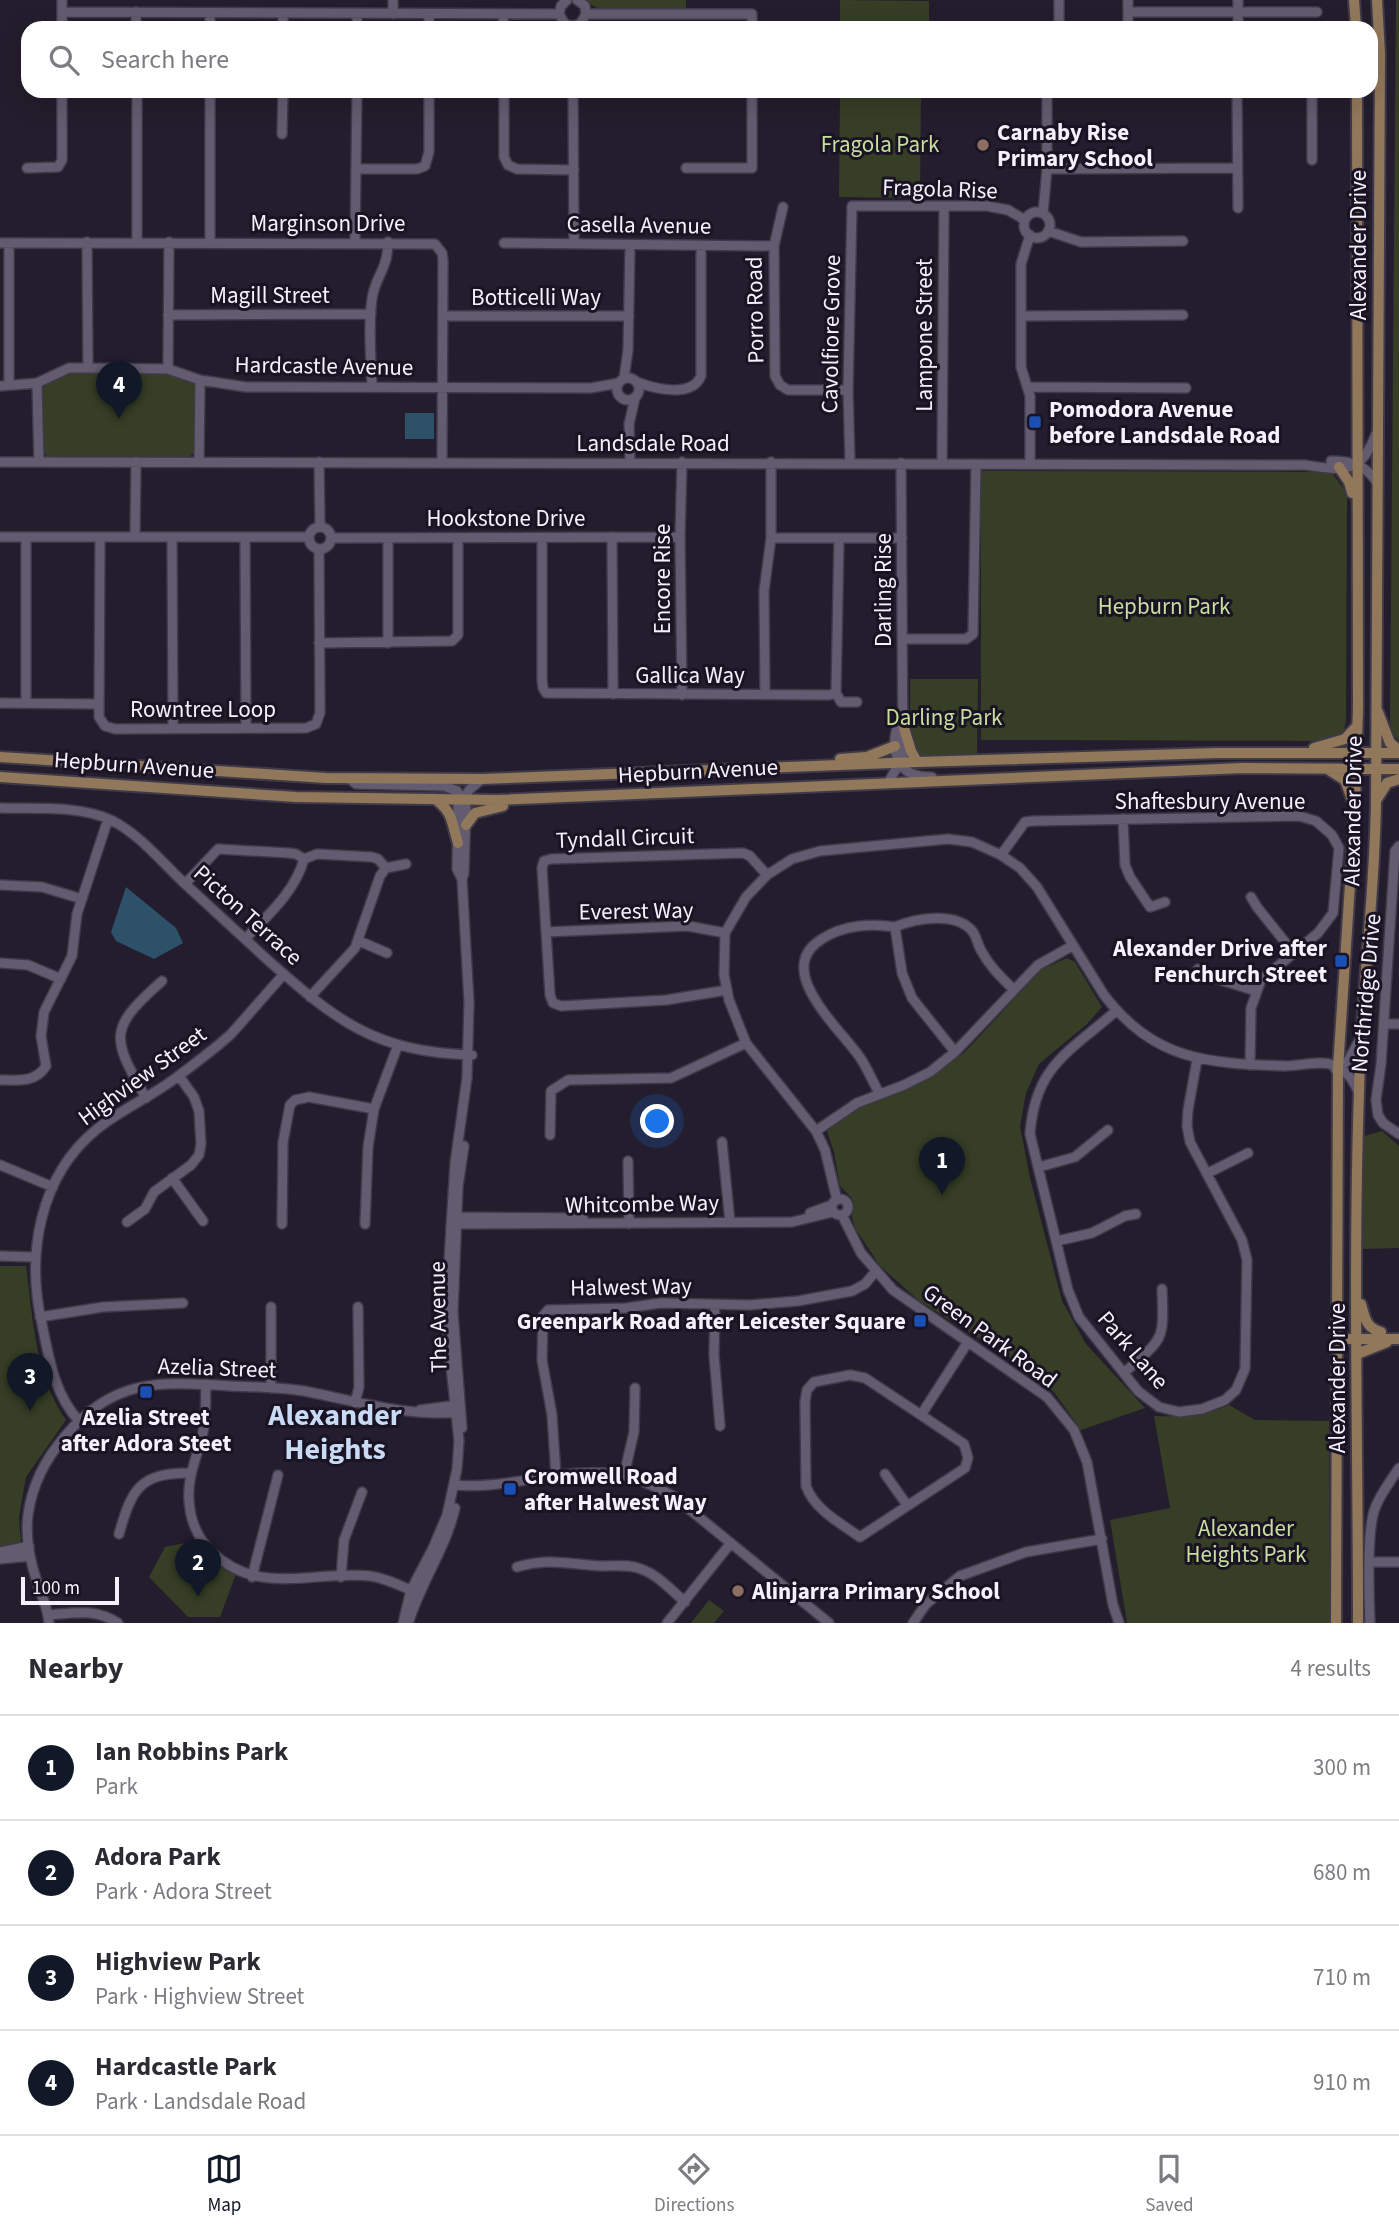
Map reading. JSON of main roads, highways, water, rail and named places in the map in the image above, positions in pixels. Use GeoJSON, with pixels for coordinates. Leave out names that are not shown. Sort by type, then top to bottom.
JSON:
{"type":"FeatureCollection","features":[{"type":"Feature","properties":{"kind":"main road"},"geometry":{"type":"LineString","coordinates":[[1354,0],[1356,21]]}},
{"type":"Feature","properties":{"kind":"main road","name":"Alexander Drive"},"geometry":{"type":"LineString","coordinates":[[1358,1623],[1357,1292],[1360,1040],[1376,800],[1380,54],[1377,0]]}},
{"type":"Feature","properties":{"kind":"main road","name":"Alexander Drive"},"geometry":{"type":"LineString","coordinates":[[1336,1623],[1338,1068],[1355,808],[1357,726],[1357,98]]}},
{"type":"Feature","properties":{"kind":"main road"},"geometry":{"type":"LineString","coordinates":[[1339,467],[1349,482],[1356,513]]}},
{"type":"Feature","properties":{"kind":"main road"},"geometry":{"type":"LineString","coordinates":[[1376,706],[1390,743],[1399,752]]}},
{"type":"Feature","properties":{"kind":"main road"},"geometry":{"type":"LineString","coordinates":[[902,723],[917,762]]}},
{"type":"Feature","properties":{"kind":"main road"},"geometry":{"type":"LineString","coordinates":[[1302,751],[1345,739],[1357,726]]}},
{"type":"Feature","properties":{"kind":"main road"},"geometry":{"type":"LineString","coordinates":[[782,768],[796,763],[867,757],[895,746]]}},
{"type":"Feature","properties":{"kind":"main road","name":"Hepburn Avenue"},"geometry":{"type":"LineString","coordinates":[[0,757],[350,779],[482,779],[917,762],[1302,751],[1399,752]]}},
{"type":"Feature","properties":{"kind":"main road","name":"Hepburn Avenue"},"geometry":{"type":"LineString","coordinates":[[0,777],[296,797],[463,800],[575,798],[1242,768],[1399,769]]}},
{"type":"Feature","properties":{"kind":"main road"},"geometry":{"type":"LineString","coordinates":[[1323,768],[1337,772],[1345,779],[1355,808]]}},
{"type":"Feature","properties":{"kind":"main road"},"geometry":{"type":"LineString","coordinates":[[1376,800],[1387,783],[1399,779]]}},
{"type":"Feature","properties":{"kind":"main road"},"geometry":{"type":"LineString","coordinates":[[466,825],[475,813],[488,808],[566,803],[575,798]]}},
{"type":"Feature","properties":{"kind":"main road"},"geometry":{"type":"LineString","coordinates":[[435,799],[447,808],[458,843]]}},
{"type":"Feature","properties":{"kind":"main road"},"geometry":{"type":"LineString","coordinates":[[1348,927],[1356,922],[1369,929]]}},
{"type":"Feature","properties":{"kind":"main road"},"geometry":{"type":"LineString","coordinates":[[1357,1292],[1367,1324],[1381,1332]]}},
{"type":"Feature","properties":{"kind":"main road"},"geometry":{"type":"LineString","coordinates":[[1338,1336],[1399,1332]]}},
{"type":"Feature","properties":{"kind":"main road"},"geometry":{"type":"LineString","coordinates":[[1357,1335],[1399,1340]]}},
{"type":"Feature","properties":{"kind":"main road"},"geometry":{"type":"LineString","coordinates":[[1357,1354],[1399,1340]]}},
{"type":"Feature","properties":{"kind":"water"},"geometry":{"type":"Polygon","coordinates":[[[405,413],[434,413],[434,439],[405,439],[405,413]]]}},
{"type":"Feature","properties":{"kind":"water"},"geometry":{"type":"Polygon","coordinates":[[[126,887],[176,928],[183,943],[154,959],[116,941],[111,932],[126,887]]]}},
{"type":"Feature","properties":{"kind":"place","name":"Carnaby Rise Primary School"},"geometry":{"type":"Point","coordinates":[983,145]}},
{"type":"Feature","properties":{"kind":"place","name":"Hardcastle Park"},"geometry":{"type":"Point","coordinates":[119,419]}},
{"type":"Feature","properties":{"kind":"place","name":"Pomodora Avenue before Landsdale Road"},"geometry":{"type":"Point","coordinates":[1035,422]}},
{"type":"Feature","properties":{"kind":"place","name":"Alexander Drive after Fenchurch Street"},"geometry":{"type":"Point","coordinates":[1341,961]}},
{"type":"Feature","properties":{"kind":"place","name":"Ian Robbins Park"},"geometry":{"type":"Point","coordinates":[942,1195]}},
{"type":"Feature","properties":{"kind":"place","name":"Greenpark Road after Leicester Square"},"geometry":{"type":"Point","coordinates":[920,1321]}},
{"type":"Feature","properties":{"kind":"place","name":"Azelia Street after Adora Steet"},"geometry":{"type":"Point","coordinates":[146,1392]}},
{"type":"Feature","properties":{"kind":"place","name":"Highview Park"},"geometry":{"type":"Point","coordinates":[30,1411]}},
{"type":"Feature","properties":{"kind":"place","name":"Cromwell Road after Halwest Way"},"geometry":{"type":"Point","coordinates":[510,1489]}},
{"type":"Feature","properties":{"kind":"place","name":"Alinjarra Primary School"},"geometry":{"type":"Point","coordinates":[738,1591]}},
{"type":"Feature","properties":{"kind":"place","name":"Adora Park"},"geometry":{"type":"Point","coordinates":[198,1597]}},
{"type":"Feature","properties":{"kind":"district","name":"Alexander Heights"},"geometry":{"type":"Point","coordinates":[335,1432]}},
{"type":"Feature","properties":{"kind":"park label","name":"Fragola Park"},"geometry":{"type":"Point","coordinates":[880,144]}},
{"type":"Feature","properties":{"kind":"park label","name":"Hepburn Park"},"geometry":{"type":"Point","coordinates":[1164,606]}},
{"type":"Feature","properties":{"kind":"park label","name":"Darling Park"},"geometry":{"type":"Point","coordinates":[944,717]}},
{"type":"Feature","properties":{"kind":"park label","name":"Alexander Heights Park"},"geometry":{"type":"Point","coordinates":[1246,1541]}}]}
